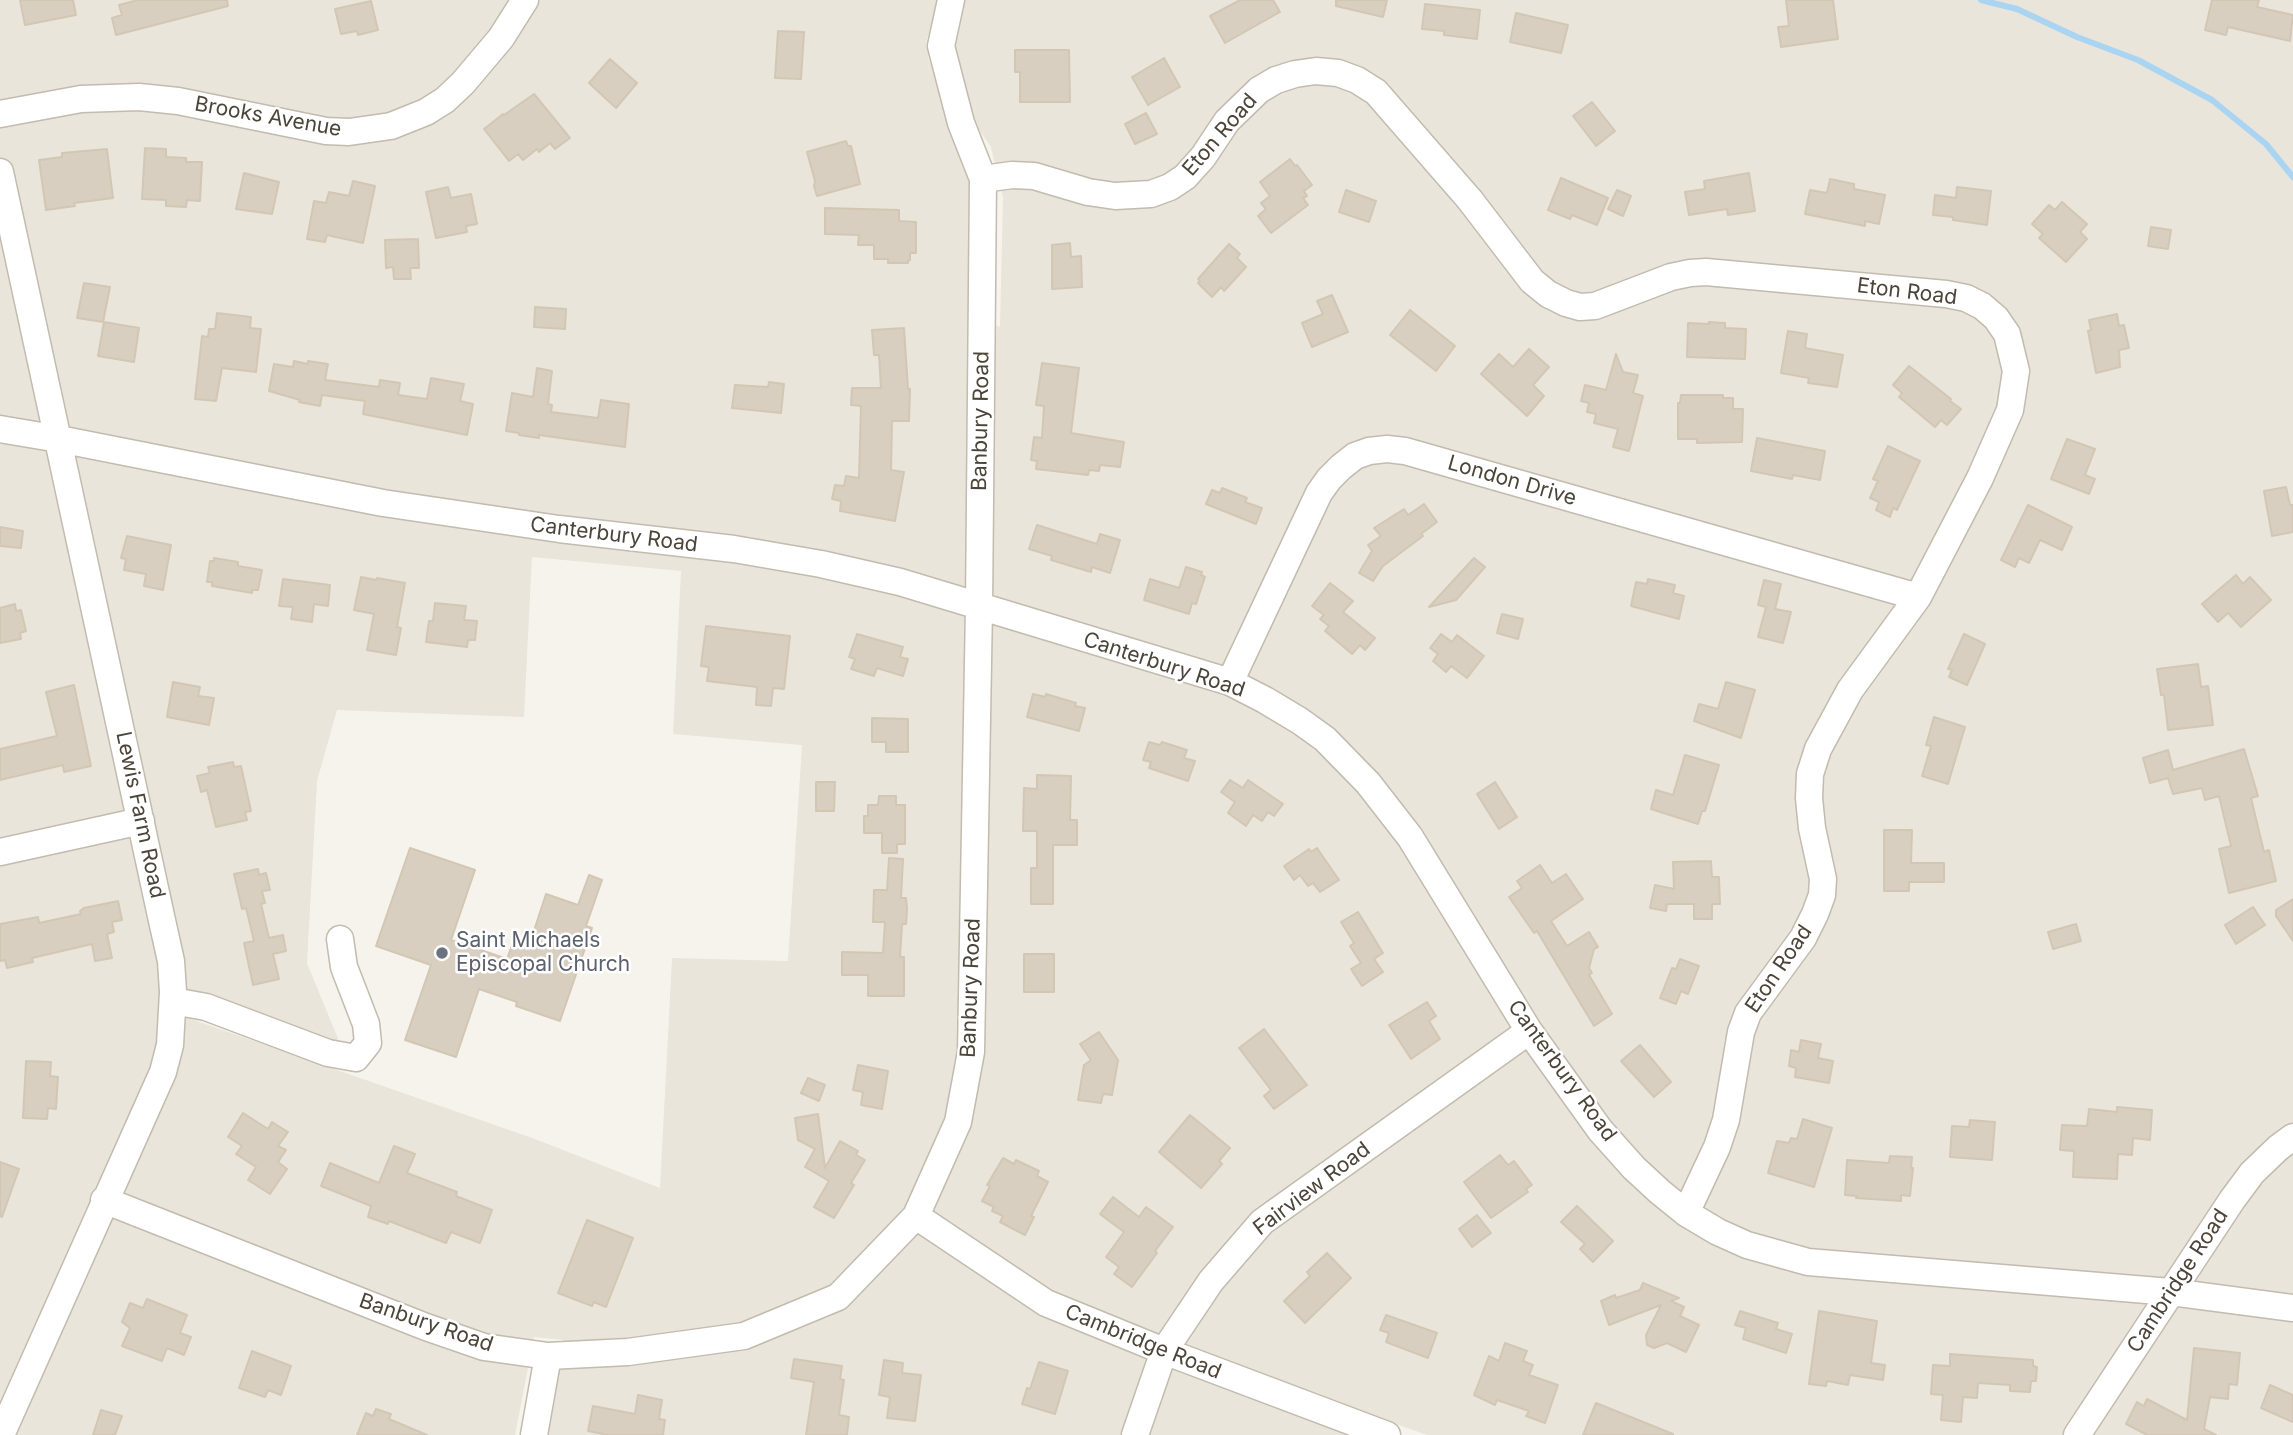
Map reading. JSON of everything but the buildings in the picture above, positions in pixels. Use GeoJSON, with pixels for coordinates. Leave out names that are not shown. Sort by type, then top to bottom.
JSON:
{"type":"FeatureCollection","features":[{"type":"Feature","properties":{"kind":"street","name":"Brooks Avenue"},"geometry":{"type":"LineString","coordinates":[[0,114],[81,99],[139,97],[214,107],[326,131],[349,132],[390,126],[426,112],[445,100],[501,38],[525,0]]}},
{"type":"Feature","properties":{"kind":"street","name":"Banbury Road"},"geometry":{"type":"LineString","coordinates":[[104,1200],[426,1327],[484,1347],[548,1356],[628,1352],[744,1336],[838,1297],[916,1216],[958,1122],[971,1052],[983,179],[961,123],[941,46],[951,0]]}},
{"type":"Feature","properties":{"kind":"street","name":"Eton Road"},"geometry":{"type":"LineString","coordinates":[[983,179],[1012,175],[1034,176],[1088,192],[1132,197],[1151,194],[1170,187],[1185,177],[1203,157],[1227,121],[1259,90],[1276,80],[1296,74],[1327,72],[1357,80],[1376,92],[1470,200],[1532,281],[1548,294],[1566,303],[1580,307],[1595,306],[1671,278],[1706,272],[1966,298],[1982,306],[1996,318],[2007,334],[2017,371],[2015,392],[2010,410],[1980,478],[1918,597],[1850,690],[1818,749],[1811,774],[1809,799],[1823,879],[1822,895],[1802,938],[1748,1013],[1741,1032],[1726,1120],[1717,1147],[1686,1213]]}},
{"type":"Feature","properties":{"kind":"street","name":"Lewis Farm Road"},"geometry":{"type":"LineString","coordinates":[[0,172],[171,961],[173,1001],[170,1045],[163,1072],[1,1435]]}},
{"type":"Feature","properties":{"kind":"street","name":"Canterbury Road"},"geometry":{"type":"LineString","coordinates":[[0,429],[383,503],[559,529],[734,549],[821,564],[900,582],[1230,682],[1300,721],[1325,740],[1375,791],[1410,837],[1529,1031],[1600,1130],[1634,1167],[1686,1213],[1718,1233],[1747,1245],[1808,1262],[2171,1292],[2293,1308]]}},
{"type":"Feature","properties":{"kind":"street","name":"London Drive"},"geometry":{"type":"LineString","coordinates":[[1230,682],[1319,493],[1329,479],[1354,456],[1369,451],[1405,451],[1918,597]]}},
{"type":"Feature","properties":{"kind":"street"},"geometry":{"type":"LineString","coordinates":[[0,852],[141,821]]}},
{"type":"Feature","properties":{"kind":"street"},"geometry":{"type":"LineString","coordinates":[[173,1001],[206,1007],[328,1053],[356,1058],[368,1043],[366,1024],[344,967],[340,939]]}},
{"type":"Feature","properties":{"kind":"street","name":"Fairview Road"},"geometry":{"type":"LineString","coordinates":[[1135,1435],[1164,1351],[1212,1281],[1262,1222],[1529,1031]]}},
{"type":"Feature","properties":{"kind":"street","name":"Cambridge Road"},"geometry":{"type":"LineString","coordinates":[[2077,1435],[2246,1182],[2278,1148],[2293,1138]]}},
{"type":"Feature","properties":{"kind":"street","name":"Cambridge Road"},"geometry":{"type":"LineString","coordinates":[[916,1216],[1046,1303],[1164,1351],[1387,1435]]}},
{"type":"Feature","properties":{"kind":"street"},"geometry":{"type":"LineString","coordinates":[[534,1435],[548,1356]]}},
{"type":"Feature","properties":{"kind":"shaded area"},"geometry":{"type":"Polygon","coordinates":[[[0,0],[938,0],[926,43],[929,60],[971,182],[976,319],[1000,327],[1003,198],[991,147],[970,117],[958,78],[955,40],[963,0],[2293,0],[2293,1435],[1427,1435],[1357,1410],[1354,1435],[547,1435],[563,1340],[534,1337],[515,1435],[0,1435],[0,0]],[[532,557],[524,717],[337,710],[317,781],[307,963],[341,1046],[193,995],[188,1018],[535,1139],[660,1188],[672,958],[788,961],[802,745],[673,734],[681,571],[532,557]]]}},
{"type":"Feature","properties":{"kind":"waterway"},"geometry":{"type":"LineString","coordinates":[[1981,0],[2017,9],[2077,37],[2138,60],[2212,100],[2266,144],[2293,177]]}},
{"type":"Feature","properties":{"kind":"place","name":"Saint Michaels Episcopal Church"},"geometry":{"type":"Point","coordinates":[442,953]}}]}
